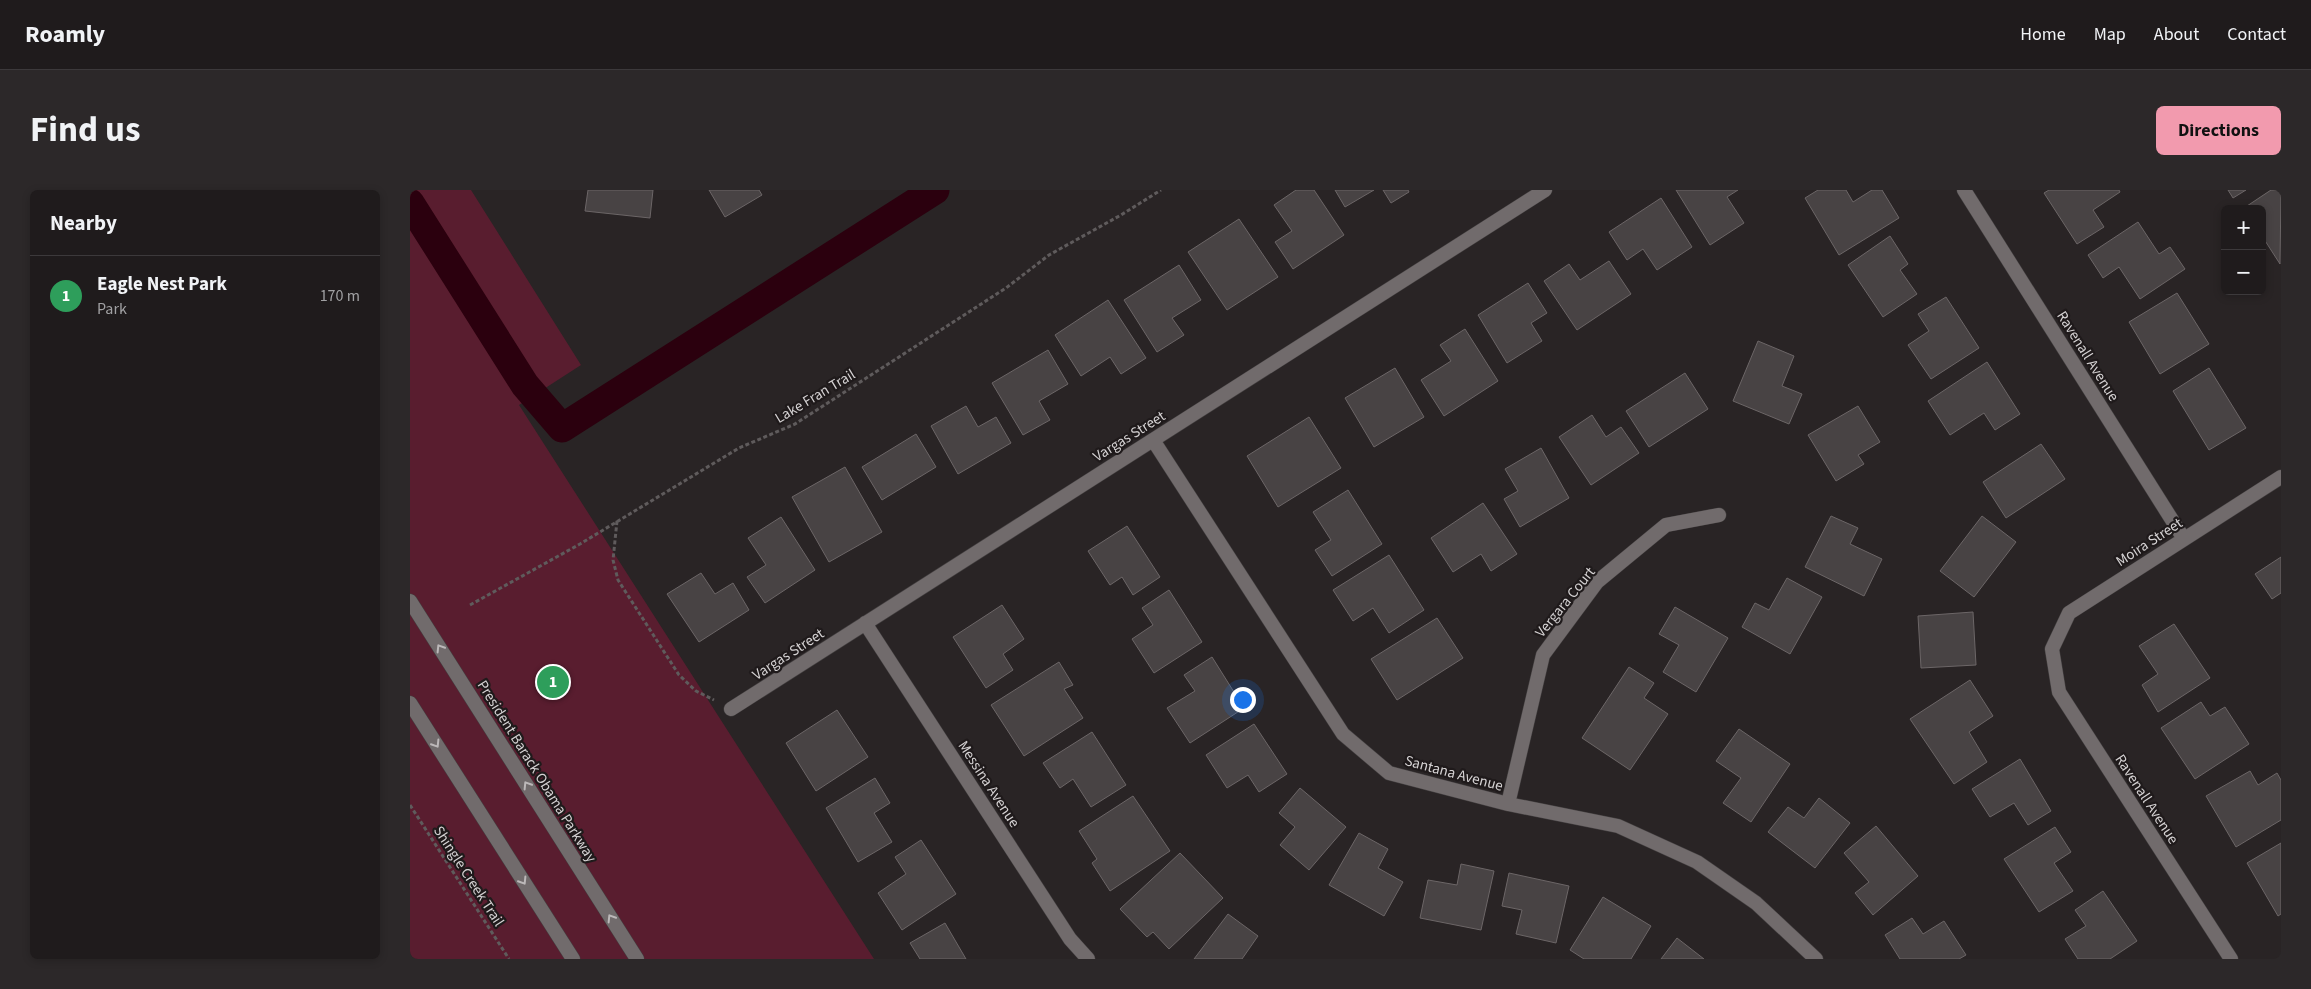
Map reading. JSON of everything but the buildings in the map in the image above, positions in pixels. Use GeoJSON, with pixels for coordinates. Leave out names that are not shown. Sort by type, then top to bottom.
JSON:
{"type":"FeatureCollection","features":[{"type":"Feature","properties":{"kind":"street","name":"Vargas Street"},"geometry":{"type":"LineString","coordinates":[[731,709],[1545,190]]}},
{"type":"Feature","properties":{"kind":"street","name":"Ravenall Avenue"},"geometry":{"type":"LineString","coordinates":[[1964,190],[2184,539]]}},
{"type":"Feature","properties":{"kind":"street","name":"Santana Avenue"},"geometry":{"type":"LineString","coordinates":[[1153,440],[1342,734],[1388,773],[1508,804],[1618,826],[1697,862],[1756,903],[1816,959]]}},
{"type":"Feature","properties":{"kind":"street","name":"Moira Street"},"geometry":{"type":"LineString","coordinates":[[2052,649],[2069,613],[2281,477]]}},
{"type":"Feature","properties":{"kind":"street","name":"Vergara Court"},"geometry":{"type":"LineString","coordinates":[[1508,804],[1543,655],[1597,582],[1666,526],[1719,515]]}},
{"type":"Feature","properties":{"kind":"street","name":"President Barack Obama Parkway"},"geometry":{"type":"LineString","coordinates":[[410,600],[637,959]]}},
{"type":"Feature","properties":{"kind":"street","name":"Messina Avenue"},"geometry":{"type":"LineString","coordinates":[[865,623],[1070,939],[1088,959]]}},
{"type":"Feature","properties":{"kind":"street","name":"Ravenall Avenue"},"geometry":{"type":"LineString","coordinates":[[2052,649],[2059,692],[2230,959]]}},
{"type":"Feature","properties":{"kind":"street"},"geometry":{"type":"LineString","coordinates":[[410,703],[573,959]]}},
{"type":"Feature","properties":{"kind":"path","name":"Lake Fran Trail"},"geometry":{"type":"LineString","coordinates":[[470,604],[580,544],[739,448],[795,424],[1006,288],[1049,254],[1121,215],[1161,190]]}},
{"type":"Feature","properties":{"kind":"path"},"geometry":{"type":"LineString","coordinates":[[618,520],[613,560],[618,580],[679,675],[696,691],[731,709]]}},
{"type":"Feature","properties":{"kind":"path","name":"Shingle Creek Trail"},"geometry":{"type":"LineString","coordinates":[[410,805],[509,959]]}},
{"type":"Feature","properties":{"kind":"shaded area"},"geometry":{"type":"Polygon","coordinates":[[[410,190],[471,190],[581,365],[519,405],[874,959],[410,959],[410,190]]]}},
{"type":"Feature","properties":{"kind":"waterway"},"geometry":{"type":"LineString","coordinates":[[410,203],[525,385],[562,428],[935,190]]}},
{"type":"Feature","properties":{"kind":"place","name":"Eagle Nest Park"},"geometry":{"type":"Point","coordinates":[553,682]}}]}
